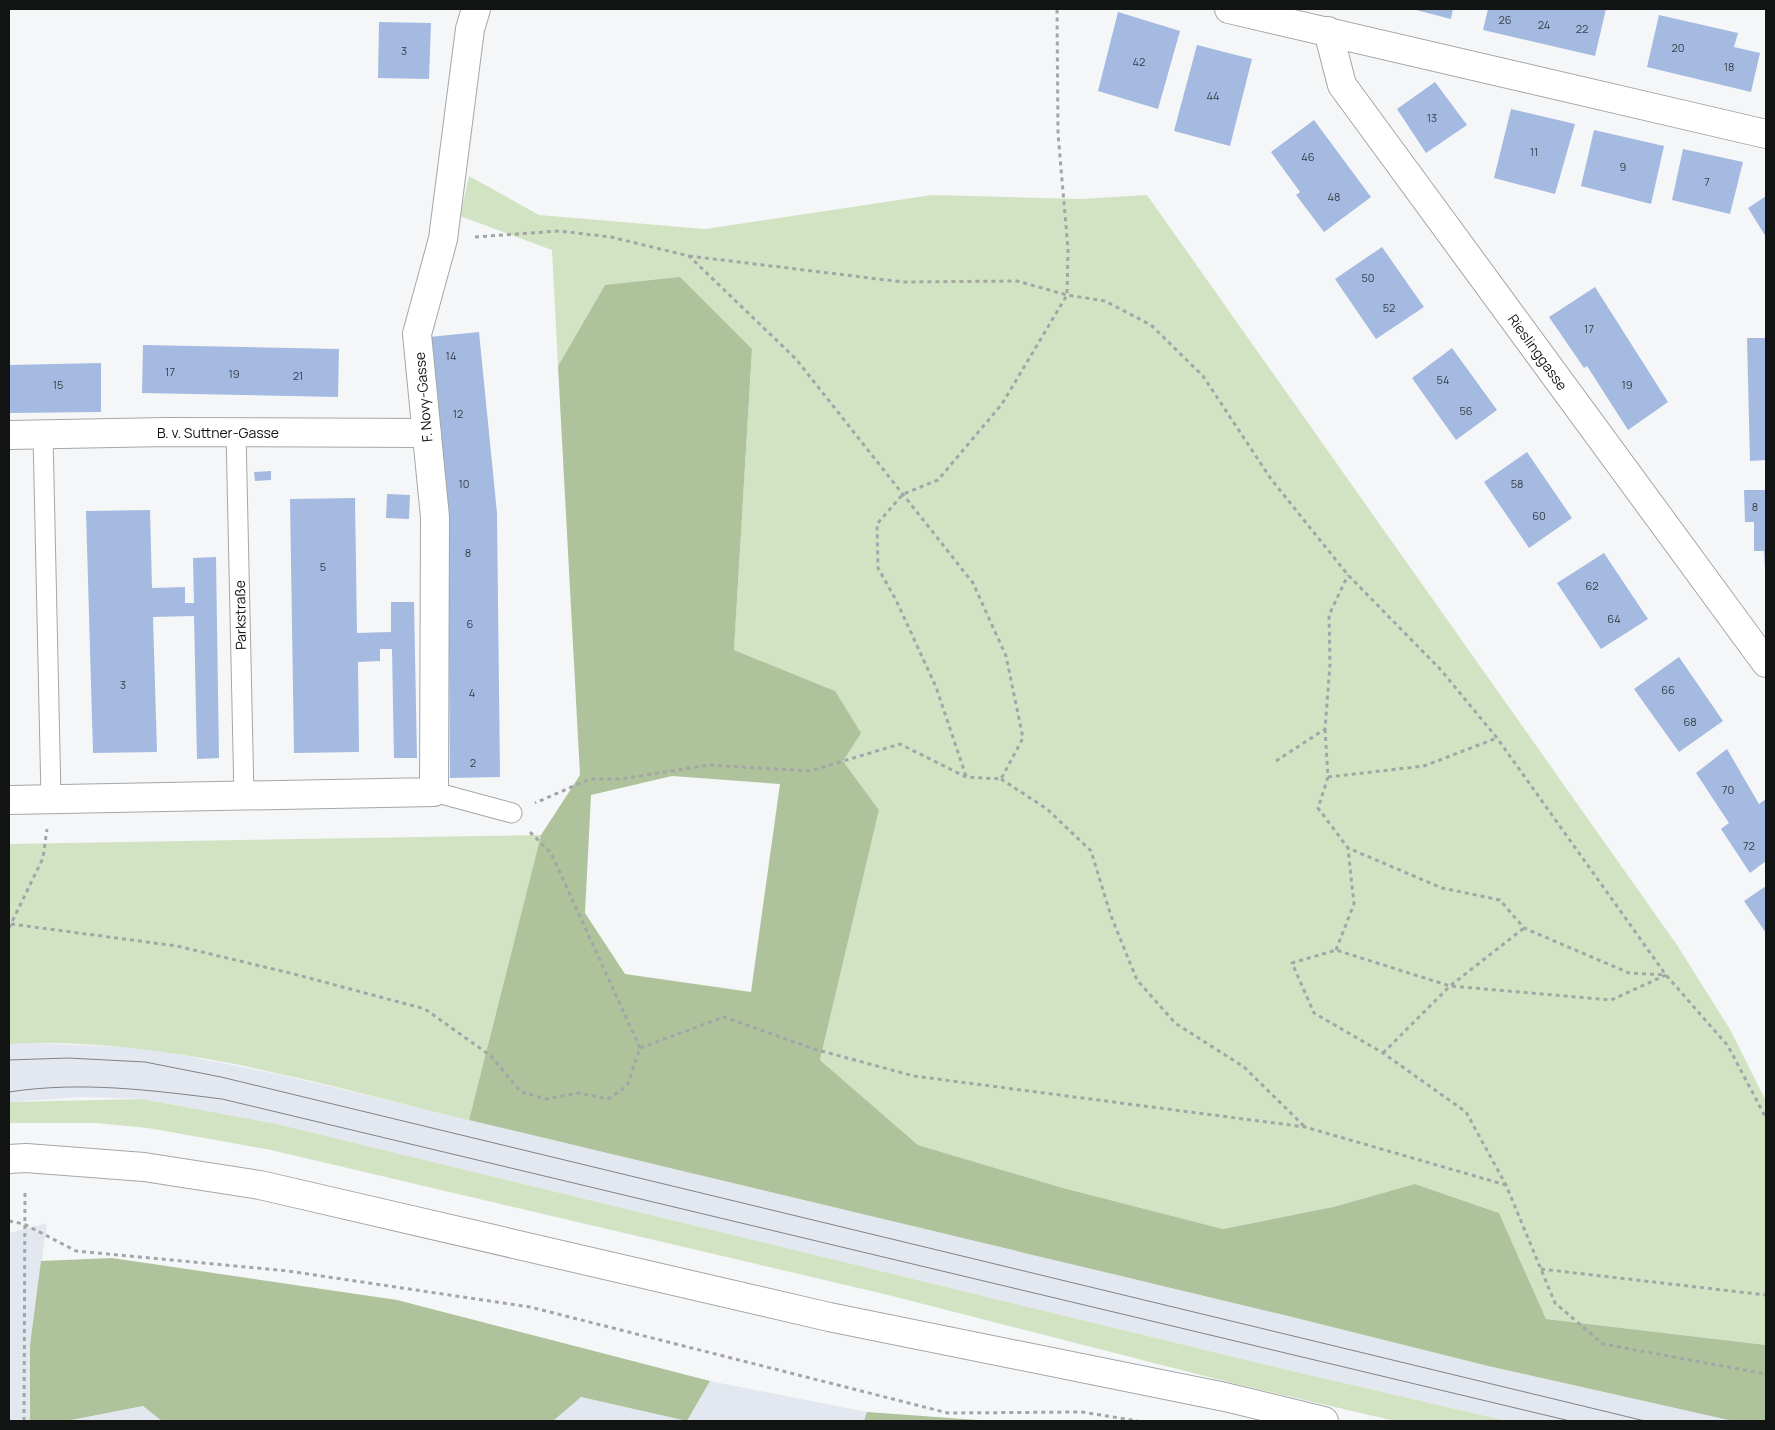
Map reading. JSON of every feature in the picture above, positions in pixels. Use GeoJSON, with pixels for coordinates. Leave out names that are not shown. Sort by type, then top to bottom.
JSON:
{"type":"FeatureCollection","features":[{"type":"Feature","properties":{"kind":"street","name":"F. Novy-Gasse"},"geometry":{"type":"LineString","coordinates":[[434,792],[435,517],[417,334],[443,239],[470,29],[476,9]]}},
{"type":"Feature","properties":{"kind":"street"},"geometry":{"type":"LineString","coordinates":[[1229,9],[1766,134]]}},
{"type":"Feature","properties":{"kind":"street","name":"Rieslinggasse"},"geometry":{"type":"LineString","coordinates":[[1328,31],[1342,85],[1766,663]]}},
{"type":"Feature","properties":{"kind":"street","name":"B. v. Suttner-Gasse"},"geometry":{"type":"LineString","coordinates":[[9,435],[236,432],[427,433]]}},
{"type":"Feature","properties":{"kind":"street"},"geometry":{"type":"LineString","coordinates":[[9,800],[434,792]]}},
{"type":"Feature","properties":{"kind":"street"},"geometry":{"type":"LineString","coordinates":[[9,1159],[26,1158],[144,1167],[260,1185],[829,1317],[1225,1398],[1324,1421]]}},
{"type":"Feature","properties":{"kind":"lane","name":"Parkstraße"},"geometry":{"type":"LineString","coordinates":[[236,432],[244,797]]}},
{"type":"Feature","properties":{"kind":"lane"},"geometry":{"type":"LineString","coordinates":[[44,434],[51,798]]}},
{"type":"Feature","properties":{"kind":"lane"},"geometry":{"type":"LineString","coordinates":[[434,792],[512,813]]}},
{"type":"Feature","properties":{"kind":"path"},"geometry":{"type":"LineString","coordinates":[[966,777],[936,687],[896,600],[878,568],[877,524],[903,494],[938,480],[996,412],[1067,295],[1068,249],[1058,134],[1057,9]]}},
{"type":"Feature","properties":{"kind":"path"},"geometry":{"type":"LineString","coordinates":[[498,236],[559,231],[610,237],[689,256],[903,282],[1017,281],[1067,295],[1106,302],[1150,325],[1203,376],[1271,479],[1348,574],[1441,670],[1497,738],[1666,975],[1728,1046],[1766,1118]]}},
{"type":"Feature","properties":{"kind":"path"},"geometry":{"type":"LineString","coordinates":[[689,256],[796,359],[973,583],[1006,656],[1023,738],[1001,779]]}},
{"type":"Feature","properties":{"kind":"path"},"geometry":{"type":"LineString","coordinates":[[1348,574],[1329,615],[1330,664],[1325,728],[1328,778],[1318,808],[1348,848],[1442,888],[1500,900],[1524,928],[1629,973],[1666,975]]}},
{"type":"Feature","properties":{"kind":"path"},"geometry":{"type":"LineString","coordinates":[[1276,761],[1325,728]]}},
{"type":"Feature","properties":{"kind":"path"},"geometry":{"type":"LineString","coordinates":[[1328,778],[1424,766],[1497,738]]}},
{"type":"Feature","properties":{"kind":"path"},"geometry":{"type":"LineString","coordinates":[[51,798],[43,858],[10,926],[177,946],[294,974],[424,1009],[491,1056],[521,1092],[548,1099],[578,1093],[608,1098],[626,1086],[640,1048],[551,853],[512,813],[590,779],[621,779],[709,765],[810,771],[900,744],[966,777],[1001,779],[1047,809],[1091,851],[1111,916],[1137,980],[1175,1023],[1244,1068],[1305,1127]]}},
{"type":"Feature","properties":{"kind":"path"},"geometry":{"type":"LineString","coordinates":[[1336,950],[1354,904],[1348,848]]}},
{"type":"Feature","properties":{"kind":"path"},"geometry":{"type":"LineString","coordinates":[[1382,1053],[1450,986],[1524,928]]}},
{"type":"Feature","properties":{"kind":"path"},"geometry":{"type":"LineString","coordinates":[[1666,975],[1611,1000],[1450,986],[1336,950],[1292,963],[1314,1013],[1382,1053],[1466,1112],[1506,1185],[1555,1303],[1603,1344],[1766,1374]]}},
{"type":"Feature","properties":{"kind":"path"},"geometry":{"type":"LineString","coordinates":[[640,1048],[724,1017],[814,1049],[914,1076],[1305,1127],[1506,1185]]}},
{"type":"Feature","properties":{"kind":"path"},"geometry":{"type":"LineString","coordinates":[[9,1221],[24,1224],[76,1251],[288,1271],[530,1307],[948,1413],[1082,1412],[1138,1421]]}},
{"type":"Feature","properties":{"kind":"path"},"geometry":{"type":"LineString","coordinates":[[24,1224],[24,1421]]}},
{"type":"Feature","properties":{"kind":"path"},"geometry":{"type":"LineString","coordinates":[[1540,1269],[1766,1295]]}},
{"type":"Feature","properties":{"kind":"shaded area"},"geometry":{"type":"Polygon","coordinates":[[[29,1043],[147,1048],[282,1075],[1284,1315],[1488,1366],[1733,1421],[1507,1421],[1267,1365],[277,1124],[142,1099],[84,1097],[9,1102],[9,1044],[29,1043]]]}},
{"type":"Feature","properties":{"kind":"shaded area"},"geometry":{"type":"Polygon","coordinates":[[[47,1223],[30,1345],[31,1421],[9,1421],[9,1233],[47,1223]]]}},
{"type":"Feature","properties":{"kind":"shaded area"},"geometry":{"type":"Polygon","coordinates":[[[710,1381],[867,1412],[864,1421],[687,1421],[710,1381]]]}},
{"type":"Feature","properties":{"kind":"shaded area"},"geometry":{"type":"Polygon","coordinates":[[[581,1397],[687,1421],[553,1421],[581,1397]]]}},
{"type":"Feature","properties":{"kind":"shaded area"},"geometry":{"type":"Polygon","coordinates":[[[143,1406],[162,1421],[66,1421],[143,1406]]]}},
{"type":"Feature","properties":{"kind":"green space"},"geometry":{"type":"Polygon","coordinates":[[[469,176],[539,215],[705,229],[932,195],[1080,199],[1147,195],[1677,945],[1731,1031],[1766,1101],[1766,1345],[1546,1319],[1499,1213],[1415,1184],[1333,1207],[1223,1229],[1063,1188],[918,1145],[820,1060],[879,810],[843,761],[835,691],[734,650],[752,349],[605,285],[558,366],[552,250],[460,216],[469,176]]]}},
{"type":"Feature","properties":{"kind":"green space"},"geometry":{"type":"Polygon","coordinates":[[[680,277],[752,349],[734,650],[835,691],[861,733],[843,761],[879,810],[820,1060],[918,1145],[1063,1188],[1223,1229],[1333,1207],[1415,1184],[1499,1213],[1546,1319],[1766,1345],[1766,1421],[1733,1421],[1488,1366],[1284,1315],[469,1120],[541,835],[580,775],[558,366],[605,285],[680,277]],[[672,776],[591,795],[585,913],[625,974],[751,992],[780,784],[672,776]]]}},
{"type":"Feature","properties":{"kind":"green space"},"geometry":{"type":"Polygon","coordinates":[[[541,835],[469,1120],[299,1078],[184,1055],[126,1047],[67,1043],[9,1044],[9,844],[541,835]]]}},
{"type":"Feature","properties":{"kind":"green space"},"geometry":{"type":"Polygon","coordinates":[[[142,1099],[277,1124],[1267,1365],[1507,1421],[1395,1421],[1236,1384],[884,1294],[271,1150],[148,1128],[95,1123],[9,1123],[9,1102],[142,1099]]]}},
{"type":"Feature","properties":{"kind":"green space"},"geometry":{"type":"Polygon","coordinates":[[[112,1258],[397,1300],[710,1381],[687,1421],[581,1397],[553,1421],[162,1421],[143,1406],[66,1421],[30,1421],[30,1345],[41,1261],[112,1258]]]}},
{"type":"Feature","properties":{"kind":"green space"},"geometry":{"type":"Polygon","coordinates":[[[867,1412],[992,1421],[864,1421],[867,1412]]]}},
{"type":"Feature","properties":{"kind":"building"},"geometry":{"type":"Polygon","coordinates":[[[1412,9],[1453,9],[1451,19],[1412,9]]]}},
{"type":"Feature","properties":{"kind":"building"},"geometry":{"type":"Polygon","coordinates":[[[1488,9],[1606,9],[1595,56],[1483,30],[1488,9]]]}},
{"type":"Feature","properties":{"kind":"building"},"geometry":{"type":"Polygon","coordinates":[[[1118,12],[1180,31],[1158,109],[1098,91],[1118,12]]]}},
{"type":"Feature","properties":{"kind":"building"},"geometry":{"type":"Polygon","coordinates":[[[1659,15],[1738,33],[1734,47],[1760,53],[1751,92],[1647,67],[1659,15]]]}},
{"type":"Feature","properties":{"kind":"building"},"geometry":{"type":"Polygon","coordinates":[[[379,22],[431,23],[429,79],[378,78],[379,22]]]}},
{"type":"Feature","properties":{"kind":"building"},"geometry":{"type":"Polygon","coordinates":[[[1197,45],[1252,59],[1230,146],[1174,131],[1197,45]]]}},
{"type":"Feature","properties":{"kind":"building"},"geometry":{"type":"Polygon","coordinates":[[[1435,82],[1467,125],[1426,153],[1397,109],[1435,82]]]}},
{"type":"Feature","properties":{"kind":"building"},"geometry":{"type":"Polygon","coordinates":[[[1511,109],[1575,124],[1555,194],[1494,178],[1511,109]]]}},
{"type":"Feature","properties":{"kind":"building"},"geometry":{"type":"Polygon","coordinates":[[[1314,120],[1371,197],[1324,232],[1296,195],[1300,192],[1271,152],[1314,120]]]}},
{"type":"Feature","properties":{"kind":"building"},"geometry":{"type":"Polygon","coordinates":[[[1594,130],[1664,146],[1651,204],[1581,186],[1594,130]]]}},
{"type":"Feature","properties":{"kind":"building"},"geometry":{"type":"Polygon","coordinates":[[[1683,149],[1743,162],[1730,214],[1672,200],[1683,149]]]}},
{"type":"Feature","properties":{"kind":"building"},"geometry":{"type":"Polygon","coordinates":[[[1766,196],[1766,237],[1748,208],[1766,196]]]}},
{"type":"Feature","properties":{"kind":"building"},"geometry":{"type":"Polygon","coordinates":[[[1382,247],[1424,307],[1376,339],[1335,279],[1382,247]]]}},
{"type":"Feature","properties":{"kind":"building"},"geometry":{"type":"Polygon","coordinates":[[[1595,287],[1668,402],[1628,430],[1587,366],[1584,368],[1549,317],[1595,287]]]}},
{"type":"Feature","properties":{"kind":"building"},"geometry":{"type":"Polygon","coordinates":[[[479,332],[497,513],[500,777],[450,778],[448,518],[429,337],[479,332]]]}},
{"type":"Feature","properties":{"kind":"building"},"geometry":{"type":"Polygon","coordinates":[[[1747,338],[1766,338],[1766,460],[1750,461],[1747,338]]]}},
{"type":"Feature","properties":{"kind":"building"},"geometry":{"type":"Polygon","coordinates":[[[143,345],[339,349],[338,397],[142,393],[143,345]]]}},
{"type":"Feature","properties":{"kind":"building"},"geometry":{"type":"Polygon","coordinates":[[[1452,348],[1497,410],[1456,440],[1412,378],[1452,348]]]}},
{"type":"Feature","properties":{"kind":"building"},"geometry":{"type":"Polygon","coordinates":[[[101,363],[101,412],[9,413],[9,365],[101,363]]]}},
{"type":"Feature","properties":{"kind":"building"},"geometry":{"type":"Polygon","coordinates":[[[1527,452],[1572,518],[1529,548],[1484,482],[1527,452]]]}},
{"type":"Feature","properties":{"kind":"building"},"geometry":{"type":"Polygon","coordinates":[[[271,471],[271,480],[255,481],[254,472],[271,471]]]}},
{"type":"Feature","properties":{"kind":"building"},"geometry":{"type":"Polygon","coordinates":[[[1744,490],[1766,490],[1766,587],[1764,551],[1754,551],[1754,522],[1745,522],[1744,490]]]}},
{"type":"Feature","properties":{"kind":"building"},"geometry":{"type":"Polygon","coordinates":[[[387,494],[410,495],[409,519],[386,518],[387,494]]]}},
{"type":"Feature","properties":{"kind":"building"},"geometry":{"type":"Polygon","coordinates":[[[355,498],[357,633],[391,632],[391,602],[414,602],[417,758],[394,758],[392,649],[380,649],[380,661],[358,662],[359,752],[294,753],[290,499],[355,498]]]}},
{"type":"Feature","properties":{"kind":"building"},"geometry":{"type":"Polygon","coordinates":[[[150,510],[152,588],[185,587],[185,603],[194,603],[193,558],[216,557],[219,758],[197,759],[194,616],[153,617],[157,752],[93,753],[86,511],[150,510]]]}},
{"type":"Feature","properties":{"kind":"building"},"geometry":{"type":"Polygon","coordinates":[[[1604,553],[1648,619],[1601,649],[1557,583],[1604,553]]]}},
{"type":"Feature","properties":{"kind":"building"},"geometry":{"type":"Polygon","coordinates":[[[1679,657],[1723,721],[1679,752],[1634,689],[1679,657]]]}},
{"type":"Feature","properties":{"kind":"building"},"geometry":{"type":"Polygon","coordinates":[[[1727,749],[1759,804],[1766,799],[1766,861],[1750,873],[1721,829],[1729,823],[1696,773],[1727,749]]]}},
{"type":"Feature","properties":{"kind":"building"},"geometry":{"type":"Polygon","coordinates":[[[1766,886],[1766,933],[1744,901],[1766,886]]]}},
{"type":"Feature","properties":{"kind":"tram line"},"geometry":{"type":"LineString","coordinates":[[9,1060],[68,1058],[145,1062],[221,1077],[1645,1421]]}},
{"type":"Feature","properties":{"kind":"tram line"},"geometry":{"type":"LineString","coordinates":[[9,1092],[62,1087],[89,1087],[142,1090],[222,1099],[1570,1421]]}}]}
